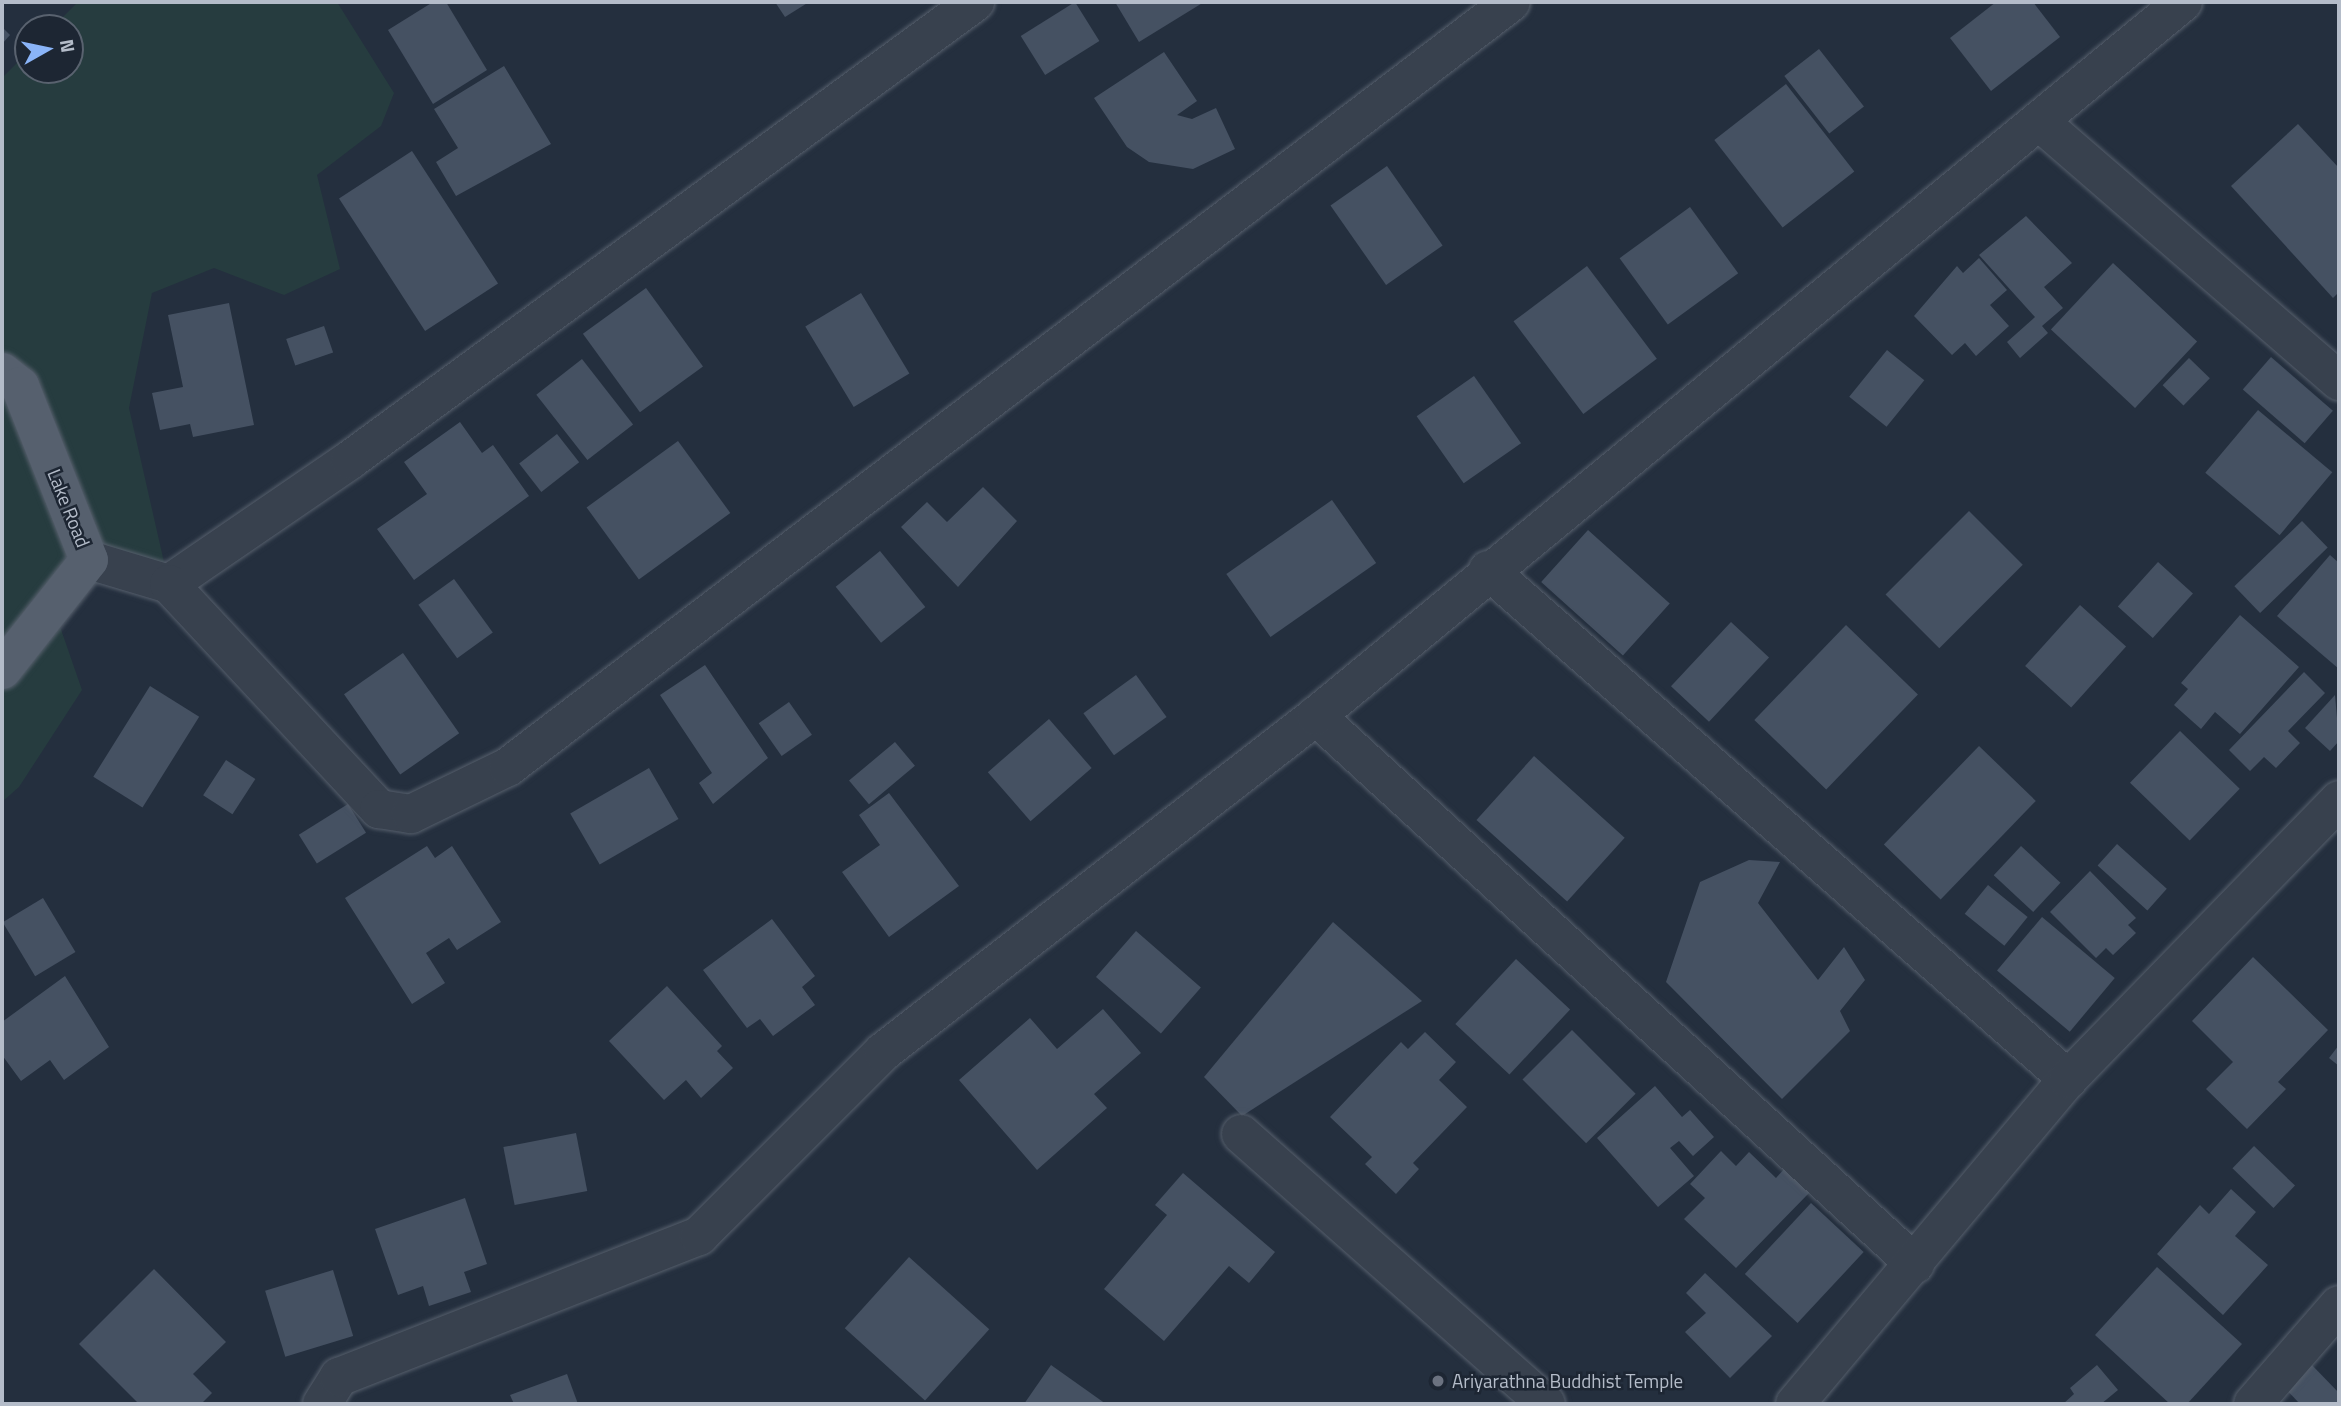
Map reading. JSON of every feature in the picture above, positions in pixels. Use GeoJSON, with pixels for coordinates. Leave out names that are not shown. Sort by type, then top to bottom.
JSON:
{"type":"FeatureCollection","features":[{"type":"Feature","properties":{"kind":"main road","name":"Lake Road"},"geometry":{"type":"LineString","coordinates":[[2,372],[20,386],[89,560],[2,670]]}},
{"type":"Feature","properties":{"kind":"street"},"geometry":{"type":"LineString","coordinates":[[169,584],[350,460],[975,2]]}},
{"type":"Feature","properties":{"kind":"street"},"geometry":{"type":"LineString","coordinates":[[89,560],[169,584],[379,809],[411,814],[508,767],[1511,2]]}},
{"type":"Feature","properties":{"kind":"street"},"geometry":{"type":"LineString","coordinates":[[322,1404],[339,1377],[699,1236],[883,1052],[1316,716],[1488,570],[2040,122],[2183,2]]}},
{"type":"Feature","properties":{"kind":"street"},"geometry":{"type":"LineString","coordinates":[[2040,122],[2339,381]]}},
{"type":"Feature","properties":{"kind":"street"},"geometry":{"type":"LineString","coordinates":[[1488,570],[2068,1079]]}},
{"type":"Feature","properties":{"kind":"street"},"geometry":{"type":"LineString","coordinates":[[1316,716],[1914,1264]]}},
{"type":"Feature","properties":{"kind":"street"},"geometry":{"type":"LineString","coordinates":[[1795,1404],[2068,1079],[2337,809]]}},
{"type":"Feature","properties":{"kind":"street"},"geometry":{"type":"LineString","coordinates":[[1241,1134],[1546,1404]]}},
{"type":"Feature","properties":{"kind":"street"},"geometry":{"type":"LineString","coordinates":[[2252,1404],[2339,1305]]}},
{"type":"Feature","properties":{"kind":"green space"},"geometry":{"type":"Polygon","coordinates":[[[78,2],[337,2],[394,93],[381,126],[317,175],[340,269],[284,295],[214,268],[152,293],[129,408],[169,584],[89,561],[56,615],[82,690],[19,787],[2,802],[2,78],[14,66],[14,84],[84,84],[84,14],[66,14],[78,2]]]}},
{"type":"Feature","properties":{"kind":"building"},"geometry":{"type":"Polygon","coordinates":[[[433,2],[446,2],[487,70],[433,104],[388,30],[433,2]]]}},
{"type":"Feature","properties":{"kind":"building"},"geometry":{"type":"Polygon","coordinates":[[[775,2],[809,2],[785,17],[775,2]]]}},
{"type":"Feature","properties":{"kind":"building"},"geometry":{"type":"Polygon","coordinates":[[[1075,2],[1099,41],[1045,75],[1021,36],[1075,2]]]}},
{"type":"Feature","properties":{"kind":"building"},"geometry":{"type":"Polygon","coordinates":[[[1115,2],[1204,2],[1139,42],[1115,2]]]}},
{"type":"Feature","properties":{"kind":"building"},"geometry":{"type":"Polygon","coordinates":[[[1996,2],[2033,2],[2060,37],[1991,91],[1950,38],[1996,2]]]}},
{"type":"Feature","properties":{"kind":"building"},"geometry":{"type":"Polygon","coordinates":[[[2,27],[10,35],[2,44],[2,27]]]}},
{"type":"Feature","properties":{"kind":"building"},"geometry":{"type":"Polygon","coordinates":[[[1819,49],[1864,107],[1829,134],[1784,76],[1819,49]]]}},
{"type":"Feature","properties":{"kind":"building"},"geometry":{"type":"Polygon","coordinates":[[[1164,52],[1197,101],[1177,115],[1192,119],[1216,108],[1235,149],[1193,169],[1149,162],[1127,147],[1094,98],[1164,52]]]}},
{"type":"Feature","properties":{"kind":"building"},"geometry":{"type":"Polygon","coordinates":[[[504,66],[551,144],[456,196],[436,162],[458,148],[434,109],[504,66]]]}},
{"type":"Feature","properties":{"kind":"building"},"geometry":{"type":"Polygon","coordinates":[[[1786,84],[1854,171],[1783,227],[1714,140],[1786,84]]]}},
{"type":"Feature","properties":{"kind":"building"},"geometry":{"type":"Polygon","coordinates":[[[2298,124],[2339,168],[2339,292],[2333,298],[2231,186],[2298,124]]]}},
{"type":"Feature","properties":{"kind":"building"},"geometry":{"type":"Polygon","coordinates":[[[412,151],[498,284],[425,331],[339,198],[412,151]]]}},
{"type":"Feature","properties":{"kind":"building"},"geometry":{"type":"Polygon","coordinates":[[[1387,166],[1443,245],[1386,285],[1330,206],[1387,166]]]}},
{"type":"Feature","properties":{"kind":"building"},"geometry":{"type":"Polygon","coordinates":[[[1690,207],[1738,273],[1668,324],[1620,258],[1690,207]]]}},
{"type":"Feature","properties":{"kind":"building"},"geometry":{"type":"Polygon","coordinates":[[[2026,216],[2072,263],[2044,287],[2063,308],[2042,326],[2048,333],[2020,358],[2007,342],[2035,317],[1979,255],[2026,216]]]}},
{"type":"Feature","properties":{"kind":"building"},"geometry":{"type":"Polygon","coordinates":[[[1979,258],[2007,290],[1990,305],[2009,326],[1976,356],[1965,343],[1952,355],[1914,316],[1957,266],[1963,273],[1979,258]]]}},
{"type":"Feature","properties":{"kind":"building"},"geometry":{"type":"Polygon","coordinates":[[[2113,263],[2197,341],[2135,408],[2051,330],[2113,263]]]}},
{"type":"Feature","properties":{"kind":"building"},"geometry":{"type":"Polygon","coordinates":[[[1587,266],[1657,359],[1583,414],[1514,321],[1587,266]]]}},
{"type":"Feature","properties":{"kind":"building"},"geometry":{"type":"Polygon","coordinates":[[[646,288],[703,366],[640,412],[583,334],[646,288]]]}},
{"type":"Feature","properties":{"kind":"building"},"geometry":{"type":"Polygon","coordinates":[[[861,293],[909,374],[854,407],[805,326],[861,293]]]}},
{"type":"Feature","properties":{"kind":"building"},"geometry":{"type":"Polygon","coordinates":[[[229,303],[254,425],[193,437],[190,424],[160,430],[152,393],[183,387],[168,315],[229,303]]]}},
{"type":"Feature","properties":{"kind":"building"},"geometry":{"type":"Polygon","coordinates":[[[324,326],[333,352],[295,365],[286,339],[324,326]]]}},
{"type":"Feature","properties":{"kind":"building"},"geometry":{"type":"Polygon","coordinates":[[[1887,350],[1924,380],[1887,427],[1849,397],[1887,350]]]}},
{"type":"Feature","properties":{"kind":"building"},"geometry":{"type":"Polygon","coordinates":[[[2271,357],[2333,411],[2305,443],[2243,389],[2271,357]]]}},
{"type":"Feature","properties":{"kind":"building"},"geometry":{"type":"Polygon","coordinates":[[[2189,358],[2210,378],[2183,405],[2163,385],[2189,358]]]}},
{"type":"Feature","properties":{"kind":"building"},"geometry":{"type":"Polygon","coordinates":[[[582,359],[633,424],[587,460],[536,395],[582,359]]]}},
{"type":"Feature","properties":{"kind":"building"},"geometry":{"type":"Polygon","coordinates":[[[1474,376],[1521,443],[1464,483],[1417,416],[1474,376]]]}},
{"type":"Feature","properties":{"kind":"building"},"geometry":{"type":"Polygon","coordinates":[[[2258,410],[2332,472],[2280,535],[2205,473],[2258,410]]]}},
{"type":"Feature","properties":{"kind":"building"},"geometry":{"type":"Polygon","coordinates":[[[460,422],[482,453],[493,445],[529,496],[414,580],[377,529],[427,494],[404,462],[460,422]]]}},
{"type":"Feature","properties":{"kind":"building"},"geometry":{"type":"Polygon","coordinates":[[[557,434],[579,462],[541,492],[519,464],[557,434]]]}},
{"type":"Feature","properties":{"kind":"building"},"geometry":{"type":"Polygon","coordinates":[[[678,441],[730,513],[639,579],[587,507],[678,441]]]}},
{"type":"Feature","properties":{"kind":"building"},"geometry":{"type":"Polygon","coordinates":[[[983,487],[1017,521],[958,587],[901,527],[927,502],[947,522],[983,487]]]}},
{"type":"Feature","properties":{"kind":"building"},"geometry":{"type":"Polygon","coordinates":[[[1332,500],[1376,563],[1270,637],[1226,574],[1332,500]]]}},
{"type":"Feature","properties":{"kind":"building"},"geometry":{"type":"Polygon","coordinates":[[[1969,511],[2023,565],[1939,648],[1886,594],[1969,511]]]}},
{"type":"Feature","properties":{"kind":"building"},"geometry":{"type":"Polygon","coordinates":[[[2302,521],[2328,548],[2260,613],[2234,586],[2302,521]]]}},
{"type":"Feature","properties":{"kind":"building"},"geometry":{"type":"Polygon","coordinates":[[[1588,530],[1670,604],[1623,656],[1541,582],[1588,530]]]}},
{"type":"Feature","properties":{"kind":"building"},"geometry":{"type":"Polygon","coordinates":[[[880,551],[925,607],[881,643],[836,587],[880,551]]]}},
{"type":"Feature","properties":{"kind":"building"},"geometry":{"type":"Polygon","coordinates":[[[2330,555],[2339,563],[2339,669],[2277,616],[2330,555]]]}},
{"type":"Feature","properties":{"kind":"building"},"geometry":{"type":"Polygon","coordinates":[[[2158,562],[2193,593],[2153,638],[2118,607],[2158,562]]]}},
{"type":"Feature","properties":{"kind":"building"},"geometry":{"type":"Polygon","coordinates":[[[454,579],[493,632],[457,658],[418,605],[454,579]]]}},
{"type":"Feature","properties":{"kind":"building"},"geometry":{"type":"Polygon","coordinates":[[[2080,605],[2126,646],[2071,707],[2025,666],[2080,605]]]}},
{"type":"Feature","properties":{"kind":"building"},"geometry":{"type":"Polygon","coordinates":[[[2240,615],[2299,667],[2240,734],[2215,712],[2201,729],[2174,705],[2188,689],[2181,683],[2240,615]]]}},
{"type":"Feature","properties":{"kind":"building"},"geometry":{"type":"Polygon","coordinates":[[[1731,622],[1769,657],[1709,722],[1671,686],[1731,622]]]}},
{"type":"Feature","properties":{"kind":"building"},"geometry":{"type":"Polygon","coordinates":[[[1846,625],[1918,694],[1826,789],[1754,720],[1846,625]]]}},
{"type":"Feature","properties":{"kind":"building"},"geometry":{"type":"Polygon","coordinates":[[[403,653],[459,733],[400,775],[344,694],[403,653]]]}},
{"type":"Feature","properties":{"kind":"building"},"geometry":{"type":"Polygon","coordinates":[[[705,665],[768,758],[713,804],[699,783],[712,773],[660,695],[705,665]]]}},
{"type":"Feature","properties":{"kind":"building"},"geometry":{"type":"Polygon","coordinates":[[[2304,672],[2325,693],[2288,731],[2300,743],[2276,768],[2264,757],[2250,771],[2229,750],[2304,672]]]}},
{"type":"Feature","properties":{"kind":"building"},"geometry":{"type":"Polygon","coordinates":[[[1136,675],[1167,717],[1114,755],[1083,713],[1136,675]]]}},
{"type":"Feature","properties":{"kind":"building"},"geometry":{"type":"Polygon","coordinates":[[[150,686],[199,717],[142,807],[93,777],[150,686]]]}},
{"type":"Feature","properties":{"kind":"building"},"geometry":{"type":"Polygon","coordinates":[[[2335,695],[2339,741],[2330,751],[2305,728],[2335,695]]]}},
{"type":"Feature","properties":{"kind":"building"},"geometry":{"type":"Polygon","coordinates":[[[789,702],[812,735],[782,756],[759,723],[789,702]]]}},
{"type":"Feature","properties":{"kind":"building"},"geometry":{"type":"Polygon","coordinates":[[[1049,719],[1092,768],[1031,821],[988,772],[1049,719]]]}},
{"type":"Feature","properties":{"kind":"building"},"geometry":{"type":"Polygon","coordinates":[[[2180,731],[2240,789],[2190,840],[2130,783],[2180,731]]]}},
{"type":"Feature","properties":{"kind":"building"},"geometry":{"type":"Polygon","coordinates":[[[895,742],[915,766],[869,804],[849,781],[895,742]]]}},
{"type":"Feature","properties":{"kind":"building"},"geometry":{"type":"Polygon","coordinates":[[[1979,746],[2036,801],[1941,899],[1884,845],[1979,746]]]}},
{"type":"Feature","properties":{"kind":"building"},"geometry":{"type":"Polygon","coordinates":[[[1534,756],[1625,838],[1567,902],[1476,820],[1534,756]]]}},
{"type":"Feature","properties":{"kind":"building"},"geometry":{"type":"Polygon","coordinates":[[[226,760],[255,779],[232,814],[203,795],[226,760]]]}},
{"type":"Feature","properties":{"kind":"building"},"geometry":{"type":"Polygon","coordinates":[[[649,768],[678,819],[600,865],[570,814],[649,768]]]}},
{"type":"Feature","properties":{"kind":"building"},"geometry":{"type":"Polygon","coordinates":[[[889,793],[959,886],[889,937],[842,872],[880,845],[859,815],[889,793]]]}},
{"type":"Feature","properties":{"kind":"building"},"geometry":{"type":"Polygon","coordinates":[[[348,804],[366,833],[317,864],[299,835],[348,804]]]}},
{"type":"Feature","properties":{"kind":"building"},"geometry":{"type":"Polygon","coordinates":[[[2117,844],[2167,889],[2147,910],[2098,866],[2117,844]]]}},
{"type":"Feature","properties":{"kind":"building"},"geometry":{"type":"Polygon","coordinates":[[[427,846],[435,858],[452,846],[501,922],[457,950],[449,938],[426,953],[445,983],[412,1004],[345,898],[427,846]]]}},
{"type":"Feature","properties":{"kind":"building"},"geometry":{"type":"Polygon","coordinates":[[[2021,846],[2060,883],[2033,912],[1994,875],[2021,846]]]}},
{"type":"Feature","properties":{"kind":"building"},"geometry":{"type":"Polygon","coordinates":[[[1749,860],[1780,862],[1758,903],[1818,980],[1844,947],[1865,980],[1840,1011],[1850,1031],[1782,1099],[1666,982],[1700,882],[1749,860]]]}},
{"type":"Feature","properties":{"kind":"building"},"geometry":{"type":"Polygon","coordinates":[[[2090,871],[2136,918],[2128,925],[2136,933],[2113,955],[2106,948],[2096,958],[2050,912],[2090,871]]]}},
{"type":"Feature","properties":{"kind":"building"},"geometry":{"type":"Polygon","coordinates":[[[1988,885],[2028,917],[2004,946],[1965,914],[1988,885]]]}},
{"type":"Feature","properties":{"kind":"building"},"geometry":{"type":"Polygon","coordinates":[[[43,898],[75,952],[35,976],[3,922],[43,898]]]}},
{"type":"Feature","properties":{"kind":"building"},"geometry":{"type":"Polygon","coordinates":[[[2042,917],[2115,978],[2070,1032],[1997,971],[2042,917]]]}},
{"type":"Feature","properties":{"kind":"building"},"geometry":{"type":"Polygon","coordinates":[[[772,919],[815,976],[802,987],[815,1005],[773,1036],[760,1019],[747,1028],[703,970],[772,919]]]}},
{"type":"Feature","properties":{"kind":"building"},"geometry":{"type":"Polygon","coordinates":[[[1333,922],[1422,1001],[1242,1116],[1204,1077],[1333,922]]]}},
{"type":"Feature","properties":{"kind":"building"},"geometry":{"type":"Polygon","coordinates":[[[1136,931],[1201,987],[1161,1033],[1096,977],[1136,931]]]}},
{"type":"Feature","properties":{"kind":"building"},"geometry":{"type":"Polygon","coordinates":[[[2253,957],[2328,1030],[2278,1082],[2286,1089],[2247,1129],[2206,1089],[2233,1062],[2192,1021],[2253,957]]]}},
{"type":"Feature","properties":{"kind":"building"},"geometry":{"type":"Polygon","coordinates":[[[1516,959],[1570,1009],[1509,1075],[1455,1024],[1516,959]]]}},
{"type":"Feature","properties":{"kind":"building"},"geometry":{"type":"Polygon","coordinates":[[[65,976],[109,1047],[64,1080],[50,1060],[21,1081],[2,1055],[2,1022],[65,976]]]}},
{"type":"Feature","properties":{"kind":"building"},"geometry":{"type":"Polygon","coordinates":[[[667,986],[722,1046],[717,1051],[733,1068],[701,1098],[686,1080],[664,1100],[609,1041],[667,986]]]}},
{"type":"Feature","properties":{"kind":"building"},"geometry":{"type":"Polygon","coordinates":[[[1103,1009],[1141,1053],[1094,1094],[1107,1108],[1037,1170],[959,1080],[1030,1018],[1057,1049],[1103,1009]]]}},
{"type":"Feature","properties":{"kind":"building"},"geometry":{"type":"Polygon","coordinates":[[[1572,1030],[1636,1094],[1586,1143],[1523,1079],[1572,1030]]]}},
{"type":"Feature","properties":{"kind":"building"},"geometry":{"type":"Polygon","coordinates":[[[1425,1032],[1456,1062],[1439,1080],[1467,1107],[1413,1163],[1419,1169],[1396,1194],[1365,1164],[1372,1157],[1330,1117],[1401,1042],[1408,1049],[1425,1032]]]}},
{"type":"Feature","properties":{"kind":"building"},"geometry":{"type":"Polygon","coordinates":[[[2339,1045],[2339,1066],[2329,1058],[2339,1045]]]}},
{"type":"Feature","properties":{"kind":"building"},"geometry":{"type":"Polygon","coordinates":[[[1655,1086],[1682,1117],[1690,1110],[1714,1137],[1693,1156],[1679,1141],[1670,1148],[1694,1176],[1658,1207],[1597,1138],[1655,1086]]]}},
{"type":"Feature","properties":{"kind":"building"},"geometry":{"type":"Polygon","coordinates":[[[576,1133],[587,1191],[515,1205],[503,1147],[576,1133]]]}},
{"type":"Feature","properties":{"kind":"building"},"geometry":{"type":"Polygon","coordinates":[[[2254,1146],[2295,1186],[2273,1208],[2232,1168],[2254,1146]]]}},
{"type":"Feature","properties":{"kind":"building"},"geometry":{"type":"Polygon","coordinates":[[[1721,1151],[1736,1166],[1749,1152],[1776,1178],[1785,1168],[1810,1192],[1736,1268],[1684,1219],[1705,1198],[1690,1184],[1721,1151]]]}},
{"type":"Feature","properties":{"kind":"building"},"geometry":{"type":"Polygon","coordinates":[[[1183,1173],[1275,1252],[1249,1283],[1229,1266],[1164,1341],[1104,1289],[1167,1215],[1155,1205],[1183,1173]]]}},
{"type":"Feature","properties":{"kind":"building"},"geometry":{"type":"Polygon","coordinates":[[[2231,1189],[2256,1212],[2235,1236],[2268,1265],[2223,1315],[2157,1254],[2200,1205],[2209,1214],[2231,1189]]]}},
{"type":"Feature","properties":{"kind":"building"},"geometry":{"type":"Polygon","coordinates":[[[465,1198],[487,1264],[464,1272],[471,1292],[429,1306],[423,1286],[398,1295],[375,1229],[465,1198]]]}},
{"type":"Feature","properties":{"kind":"building"},"geometry":{"type":"Polygon","coordinates":[[[1811,1203],[1864,1252],[1798,1323],[1745,1274],[1811,1203]]]}},
{"type":"Feature","properties":{"kind":"building"},"geometry":{"type":"Polygon","coordinates":[[[909,1257],[989,1329],[925,1401],[845,1328],[909,1257]]]}},
{"type":"Feature","properties":{"kind":"building"},"geometry":{"type":"Polygon","coordinates":[[[2157,1267],[2242,1344],[2187,1404],[2170,1404],[2095,1335],[2157,1267]]]}},
{"type":"Feature","properties":{"kind":"building"},"geometry":{"type":"Polygon","coordinates":[[[154,1269],[226,1342],[193,1374],[212,1393],[201,1404],[139,1404],[79,1344],[154,1269]]]}},
{"type":"Feature","properties":{"kind":"building"},"geometry":{"type":"Polygon","coordinates":[[[333,1270],[353,1336],[285,1357],[265,1291],[333,1270]]]}},
{"type":"Feature","properties":{"kind":"building"},"geometry":{"type":"Polygon","coordinates":[[[1705,1273],[1772,1336],[1730,1378],[1685,1332],[1706,1313],[1686,1293],[1705,1273]]]}},
{"type":"Feature","properties":{"kind":"building"},"geometry":{"type":"Polygon","coordinates":[[[2309,1362],[2339,1393],[2339,1404],[2300,1404],[2283,1386],[2309,1362]]]}},
{"type":"Feature","properties":{"kind":"building"},"geometry":{"type":"Polygon","coordinates":[[[1051,1365],[1106,1404],[1024,1404],[1051,1365]]]}},
{"type":"Feature","properties":{"kind":"building"},"geometry":{"type":"Polygon","coordinates":[[[2097,1365],[2118,1390],[2101,1404],[2063,1404],[2074,1394],[2070,1388],[2097,1365]]]}},
{"type":"Feature","properties":{"kind":"building"},"geometry":{"type":"Polygon","coordinates":[[[567,1374],[578,1404],[514,1404],[510,1395],[567,1374]]]}},
{"type":"Feature","properties":{"kind":"place","name":"Ariyarathna Buddhist Temple"},"geometry":{"type":"Point","coordinates":[1438,1381]}}]}
